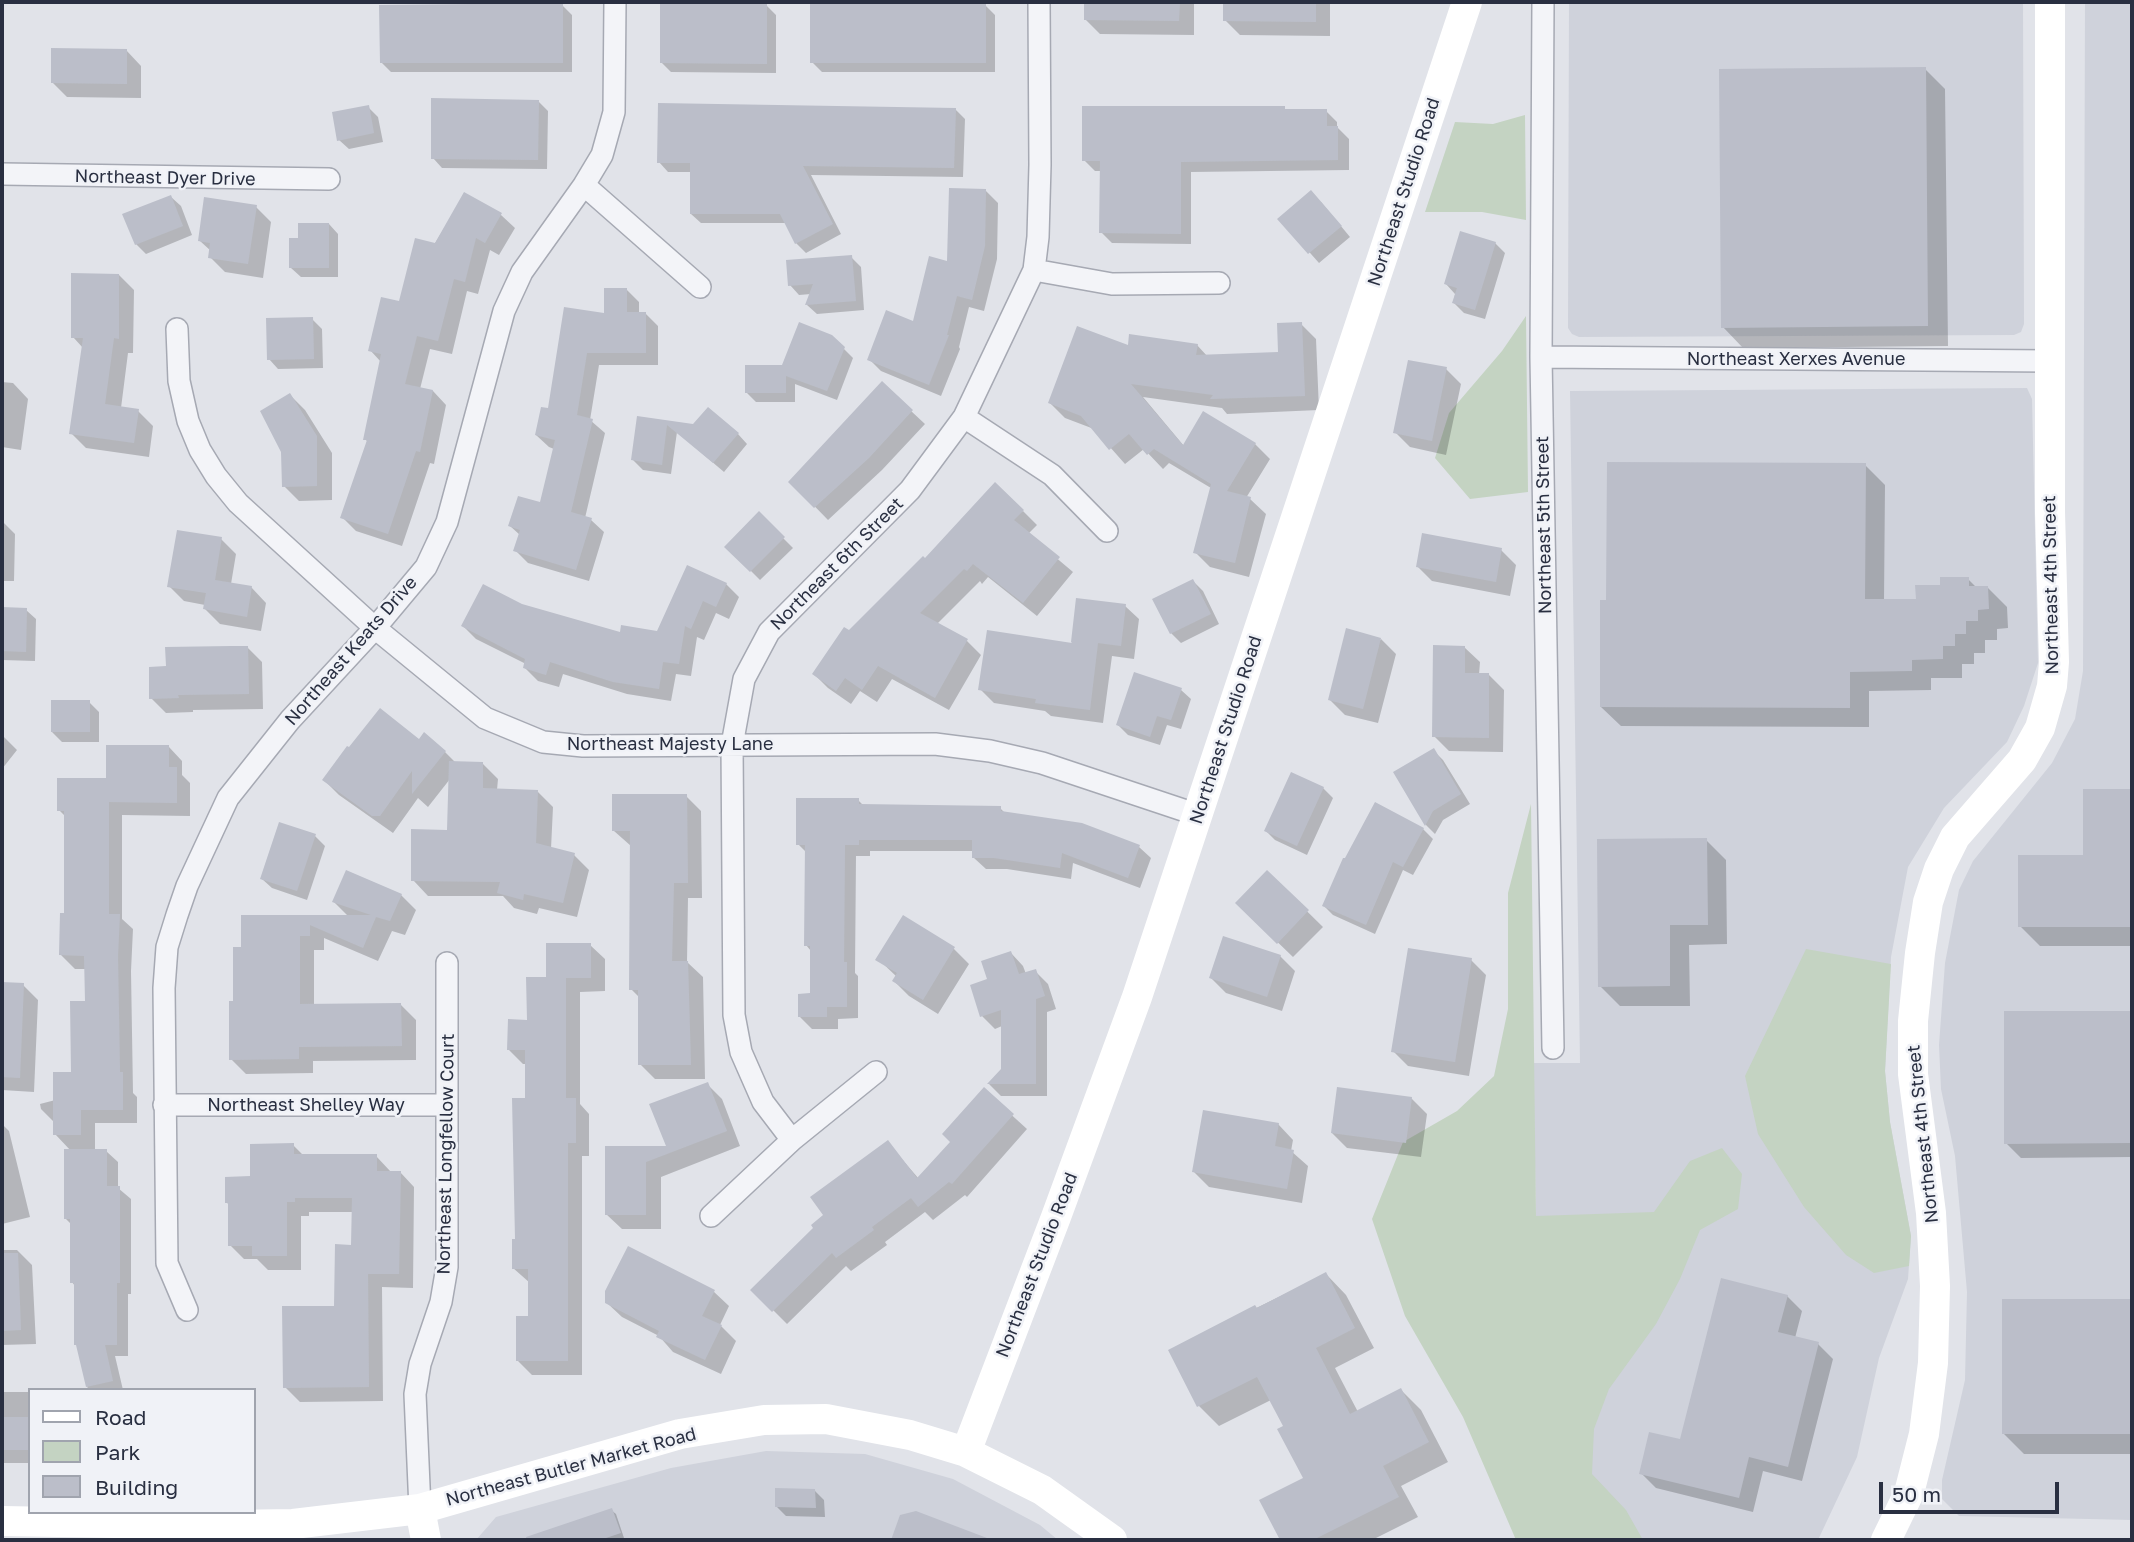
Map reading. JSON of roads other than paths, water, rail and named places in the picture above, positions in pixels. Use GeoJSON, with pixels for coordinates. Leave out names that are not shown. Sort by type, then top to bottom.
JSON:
{"type":"FeatureCollection","features":[{"type":"Feature","properties":{"kind":"street","name":"Northeast Keats Drive"},"geometry":{"type":"LineString","coordinates":[[187,1310],[167,1263],[164,988],[167,947],[187,886],[228,798],[289,720],[375,628],[426,567],[447,523],[504,311],[522,272],[584,186],[602,155],[614,112],[615,2]]}},
{"type":"Feature","properties":{"kind":"street","name":"Northeast 6th Street"},"geometry":{"type":"LineString","coordinates":[[792,1140],[763,1102],[741,1052],[734,1015],[732,744],[744,679],[769,632],[910,490],[964,418],[1034,270],[1038,237],[1040,165],[1039,2]]}},
{"type":"Feature","properties":{"kind":"street","name":"Northeast Studio Road"},"geometry":{"type":"LineString","coordinates":[[966,1452],[1137,998],[1467,2]]}},
{"type":"Feature","properties":{"kind":"street","name":"Northeast 5th Street"},"geometry":{"type":"LineString","coordinates":[[1543,2],[1541,357],[1553,1048]]}},
{"type":"Feature","properties":{"kind":"street","name":"Northeast 4th Street"},"geometry":{"type":"LineString","coordinates":[[1886,1540],[1909,1493],[1924,1434],[1933,1363],[1935,1286],[1931,1213],[1913,1074],[1913,1021],[1928,902],[1939,869],[1955,837],[2022,760],[2040,728],[2052,686],[2050,2]]}},
{"type":"Feature","properties":{"kind":"street","name":"Northeast Dyer Drive"},"geometry":{"type":"LineString","coordinates":[[2,174],[329,179]]}},
{"type":"Feature","properties":{"kind":"street"},"geometry":{"type":"LineString","coordinates":[[584,186],[700,287]]}},
{"type":"Feature","properties":{"kind":"street"},"geometry":{"type":"LineString","coordinates":[[1034,270],[1112,284],[1219,283]]}},
{"type":"Feature","properties":{"kind":"street","name":"Northeast Majesty Lane"},"geometry":{"type":"LineString","coordinates":[[177,329],[179,381],[188,422],[200,450],[216,476],[238,503],[375,628],[485,718],[543,742],[583,746],[935,744],[990,751],[1042,763],[1198,815]]}},
{"type":"Feature","properties":{"kind":"street","name":"Northeast Xerxes Avenue"},"geometry":{"type":"LineString","coordinates":[[1541,357],[2050,361]]}},
{"type":"Feature","properties":{"kind":"street"},"geometry":{"type":"LineString","coordinates":[[964,418],[1052,475],[1107,530]]}},
{"type":"Feature","properties":{"kind":"street","name":"Northeast Longfellow Court"},"geometry":{"type":"LineString","coordinates":[[420,1509],[415,1394],[420,1364],[442,1302],[447,1267],[447,962]]}},
{"type":"Feature","properties":{"kind":"street"},"geometry":{"type":"LineString","coordinates":[[711,1216],[792,1140],[876,1072]]}},
{"type":"Feature","properties":{"kind":"street","name":"Northeast Shelley Way"},"geometry":{"type":"LineString","coordinates":[[164,1105],[447,1105]]}},
{"type":"Feature","properties":{"kind":"street","name":"Northeast Butler Market Road"},"geometry":{"type":"LineString","coordinates":[[2,1521],[293,1524],[420,1509],[680,1434],[764,1420],[826,1419],[910,1435],[966,1452],[1042,1490],[1112,1540]]}},
{"type":"Feature","properties":{"kind":"street"},"geometry":{"type":"LineString","coordinates":[[420,1509],[426,1540]]}}]}
